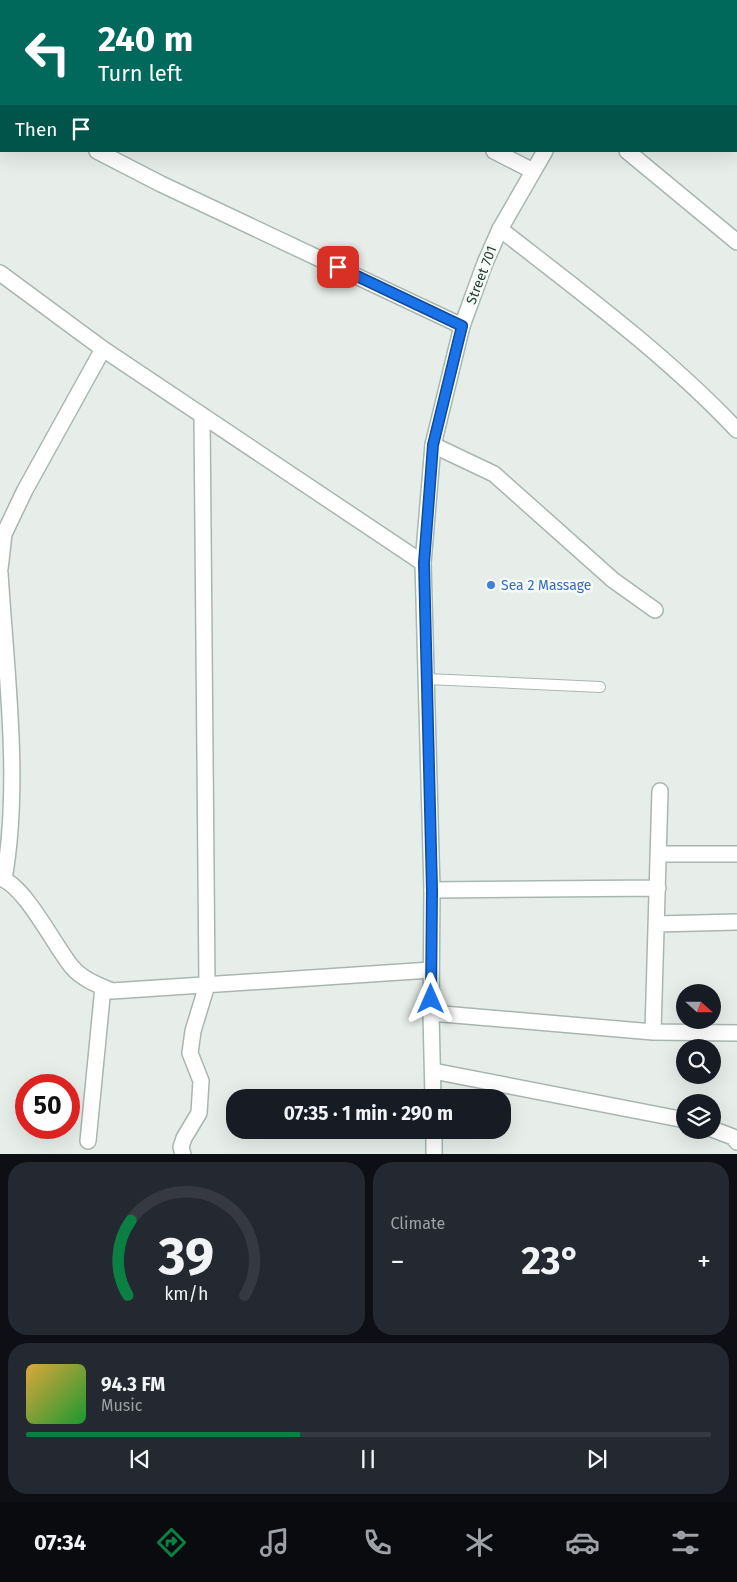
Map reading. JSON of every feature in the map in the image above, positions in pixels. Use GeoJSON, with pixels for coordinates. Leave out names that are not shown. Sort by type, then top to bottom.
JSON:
{"type":"FeatureCollection","features":[{"type":"Feature","properties":{"kind":"street"},"geometry":{"type":"LineString","coordinates":[[99,152],[170,188],[462,326]]}},
{"type":"Feature","properties":{"kind":"street"},"geometry":{"type":"LineString","coordinates":[[496,152],[533,171]]}},
{"type":"Feature","properties":{"kind":"street","name":"Street 701"},"geometry":{"type":"LineString","coordinates":[[433,1089],[431,1013],[432,890],[424,563],[433,445],[462,326],[500,229],[544,152]]}},
{"type":"Feature","properties":{"kind":"street"},"geometry":{"type":"LineString","coordinates":[[628,152],[737,242]]}},
{"type":"Feature","properties":{"kind":"street"},"geometry":{"type":"LineString","coordinates":[[500,229],[626,328],[703,394],[737,430]]}},
{"type":"Feature","properties":{"kind":"street"},"geometry":{"type":"LineString","coordinates":[[0,273],[103,349],[424,563]]}},
{"type":"Feature","properties":{"kind":"street"},"geometry":{"type":"LineString","coordinates":[[0,568],[4,534],[24,490],[103,349]]}},
{"type":"Feature","properties":{"kind":"street"},"geometry":{"type":"LineString","coordinates":[[183,1154],[181,1147],[184,1138],[199,1113],[201,1081],[190,1053],[192,1031],[207,985],[202,414]]}},
{"type":"Feature","properties":{"kind":"street"},"geometry":{"type":"LineString","coordinates":[[433,445],[494,474],[613,580],[655,610]]}},
{"type":"Feature","properties":{"kind":"street"},"geometry":{"type":"LineString","coordinates":[[0,573],[10,742],[10,843],[2,878],[32,908],[73,968],[90,982],[112,991],[431,970]]}},
{"type":"Feature","properties":{"kind":"street"},"geometry":{"type":"LineString","coordinates":[[653,1032],[660,792]]}},
{"type":"Feature","properties":{"kind":"street"},"geometry":{"type":"LineString","coordinates":[[658,854],[737,854]]}},
{"type":"Feature","properties":{"kind":"street"},"geometry":{"type":"LineString","coordinates":[[432,890],[658,888]]}},
{"type":"Feature","properties":{"kind":"street"},"geometry":{"type":"LineString","coordinates":[[656,924],[737,922]]}},
{"type":"Feature","properties":{"kind":"street"},"geometry":{"type":"LineString","coordinates":[[88,1141],[103,987]]}},
{"type":"Feature","properties":{"kind":"street"},"geometry":{"type":"LineString","coordinates":[[431,1013],[653,1032],[737,1033]]}},
{"type":"Feature","properties":{"kind":"street"},"geometry":{"type":"LineString","coordinates":[[433,1072],[676,1118]]}},
{"type":"Feature","properties":{"kind":"street"},"geometry":{"type":"LineString","coordinates":[[721,1133],[737,1142]]}},
{"type":"Feature","properties":{"kind":"street"},"geometry":{"type":"LineString","coordinates":[[434,1139],[434,1154]]}},
{"type":"Feature","properties":{"kind":"lane"},"geometry":{"type":"LineString","coordinates":[[427,679],[600,687]]}},
{"type":"Feature","properties":{"kind":"place","name":"Sea 2 Massage"},"geometry":{"type":"Point","coordinates":[491,585]}},
{"type":"Feature","properties":{"kind":"route"},"geometry":{"type":"LineString","coordinates":[[338,267],[462,326],[447,380],[433,445],[424,563],[432,890],[431,999]]}}]}
